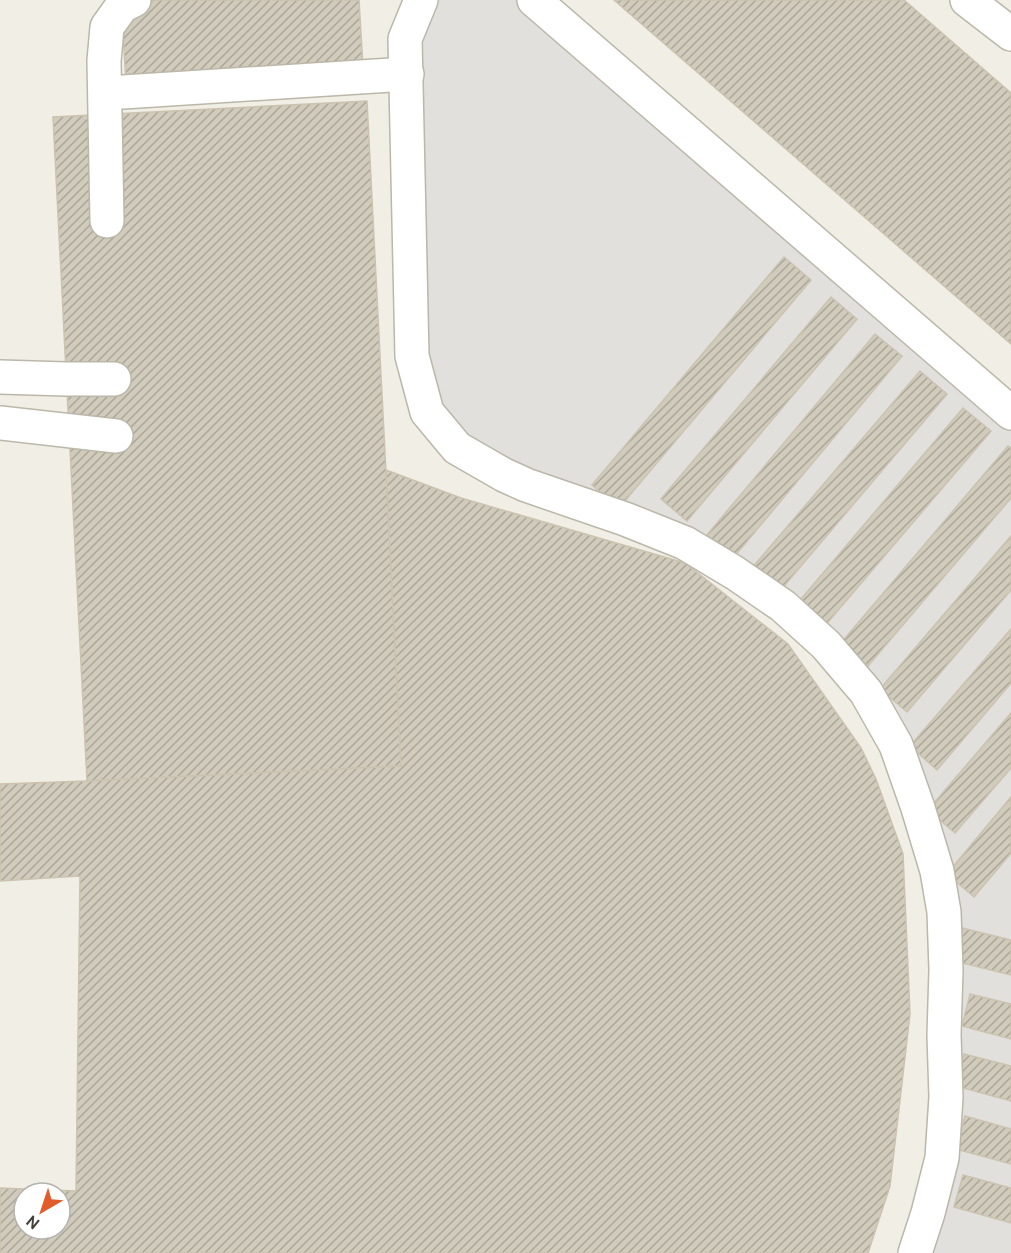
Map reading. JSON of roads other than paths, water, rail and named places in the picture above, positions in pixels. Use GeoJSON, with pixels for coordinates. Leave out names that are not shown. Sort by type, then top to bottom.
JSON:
{"type":"FeatureCollection","features":[{"type":"Feature","properties":{"kind":"lane"},"geometry":{"type":"LineString","coordinates":[[107,221],[114,103],[104,61],[107,27],[122,6],[134,0]]}},
{"type":"Feature","properties":{"kind":"lane"},"geometry":{"type":"LineString","coordinates":[[397,0],[405,39],[407,74],[412,356],[427,412],[457,448],[504,475],[685,543],[735,573],[783,606],[826,645],[866,692],[896,745],[937,871],[944,912],[946,1097],[942,1158],[915,1253]]}},
{"type":"Feature","properties":{"kind":"lane"},"geometry":{"type":"LineString","coordinates":[[405,39],[421,0]]}},
{"type":"Feature","properties":{"kind":"lane"},"geometry":{"type":"LineString","coordinates":[[534,0],[1011,413]]}},
{"type":"Feature","properties":{"kind":"lane"},"geometry":{"type":"LineString","coordinates":[[967,0],[1011,34]]}},
{"type":"Feature","properties":{"kind":"lane"},"geometry":{"type":"LineString","coordinates":[[114,103],[407,74]]}},
{"type":"Feature","properties":{"kind":"lane"},"geometry":{"type":"LineString","coordinates":[[0,377],[114,379]]}},
{"type":"Feature","properties":{"kind":"lane"},"geometry":{"type":"LineString","coordinates":[[0,423],[116,436]]}}]}
